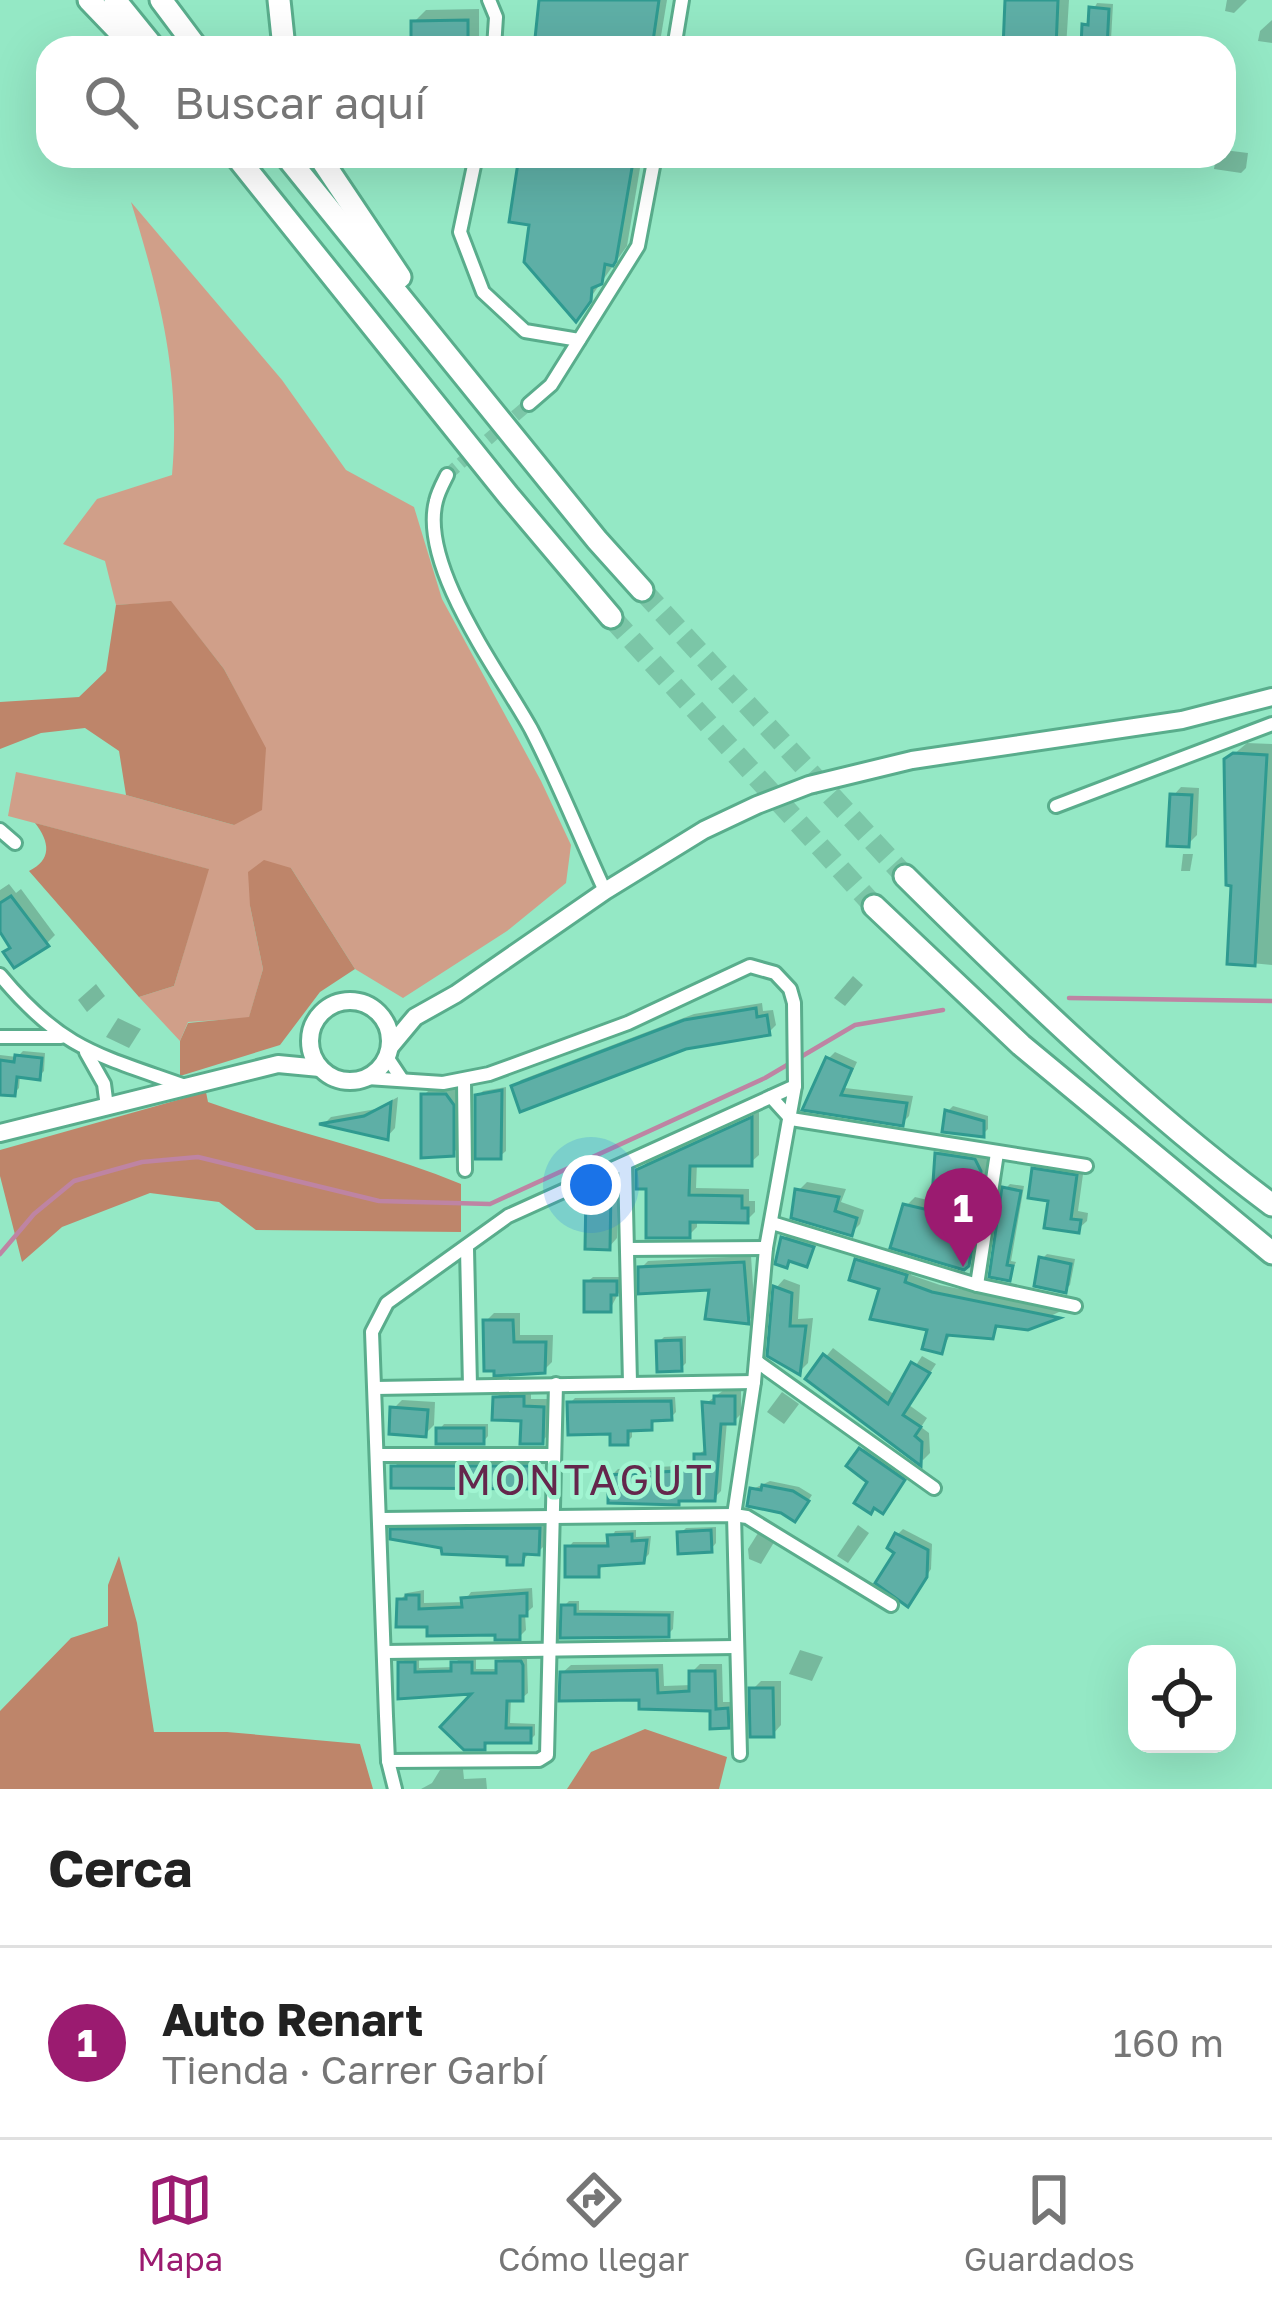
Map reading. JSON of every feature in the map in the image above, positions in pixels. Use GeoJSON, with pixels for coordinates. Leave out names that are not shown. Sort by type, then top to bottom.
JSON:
{"type":"FeatureCollection","features":[{"type":"Feature","properties":{"kind":"highway"},"geometry":{"type":"LineString","coordinates":[[89,0],[124,36]]}},
{"type":"Feature","properties":{"kind":"highway"},"geometry":{"type":"LineString","coordinates":[[115,0],[144,36]]}},
{"type":"Feature","properties":{"kind":"highway"},"geometry":{"type":"LineString","coordinates":[[161,0],[188,36]]}},
{"type":"Feature","properties":{"kind":"highway"},"geometry":{"type":"LineString","coordinates":[[279,0],[283,36]]}},
{"type":"Feature","properties":{"kind":"highway"},"geometry":{"type":"LineString","coordinates":[[246,168],[508,496],[611,616]]}},
{"type":"Feature","properties":{"kind":"highway"},"geometry":{"type":"LineString","coordinates":[[296,168],[642,590]]}},
{"type":"Feature","properties":{"kind":"highway"},"geometry":{"type":"LineString","coordinates":[[327,168],[404,282],[576,513]]}},
{"type":"Feature","properties":{"kind":"highway"},"geometry":{"type":"LineString","coordinates":[[905,876],[1127,1084],[1272,1205]]}},
{"type":"Feature","properties":{"kind":"highway"},"geometry":{"type":"LineString","coordinates":[[874,906],[1022,1045],[1272,1252]]}},
{"type":"Feature","properties":{"kind":"street"},"geometry":{"type":"LineString","coordinates":[[489,0],[496,17],[495,36]]}},
{"type":"Feature","properties":{"kind":"street"},"geometry":{"type":"LineString","coordinates":[[676,36],[682,0]]}},
{"type":"Feature","properties":{"kind":"street"},"geometry":{"type":"LineString","coordinates":[[473,168],[460,232],[483,292],[525,331],[579,340]]}},
{"type":"Feature","properties":{"kind":"street"},"geometry":{"type":"LineString","coordinates":[[529,404],[551,385],[638,246],[653,168]]}},
{"type":"Feature","properties":{"kind":"street"},"geometry":{"type":"LineString","coordinates":[[447,475],[435,502],[435,521],[458,607],[532,731],[605,891]]}},
{"type":"Feature","properties":{"kind":"street"},"geometry":{"type":"LineString","coordinates":[[367,1078],[415,1017],[704,830],[774,798],[912,760],[1182,720],[1272,697]]}},
{"type":"Feature","properties":{"kind":"street"},"geometry":{"type":"LineString","coordinates":[[1056,806],[1272,724]]}},
{"type":"Feature","properties":{"kind":"street"},"geometry":{"type":"LineString","coordinates":[[0,830],[15,843]]}},
{"type":"Feature","properties":{"kind":"street"},"geometry":{"type":"LineString","coordinates":[[0,1133],[278,1064],[320,1068],[339,1080],[464,1081],[628,1023],[741,968],[765,968],[782,978],[794,1003],[795,1086],[766,1248],[754,1382],[734,1515],[740,1754]]}},
{"type":"Feature","properties":{"kind":"street"},"geometry":{"type":"LineString","coordinates":[[0,975],[23,1003],[85,1051],[188,1087]]}},
{"type":"Feature","properties":{"kind":"street"},"geometry":{"type":"LineString","coordinates":[[278,1064],[294,1052],[320,1014],[338,1003],[358,1001],[376,1010],[415,1017]]}},
{"type":"Feature","properties":{"kind":"street"},"geometry":{"type":"LineString","coordinates":[[376,1010],[389,1029],[389,1052],[401,1078]]}},
{"type":"Feature","properties":{"kind":"street"},"geometry":{"type":"LineString","coordinates":[[310,1032],[312,1054],[320,1068]]}},
{"type":"Feature","properties":{"kind":"street"},"geometry":{"type":"LineString","coordinates":[[0,1036],[61,1036]]}},
{"type":"Feature","properties":{"kind":"street"},"geometry":{"type":"LineString","coordinates":[[85,1051],[104,1084],[107,1107]]}},
{"type":"Feature","properties":{"kind":"street"},"geometry":{"type":"LineString","coordinates":[[464,1081],[465,1170]]}},
{"type":"Feature","properties":{"kind":"street"},"geometry":{"type":"LineString","coordinates":[[395,1789],[388,1761],[372,1332],[376,1318],[387,1303],[508,1216],[795,1086]]}},
{"type":"Feature","properties":{"kind":"street"},"geometry":{"type":"LineString","coordinates":[[772,1097],[791,1119],[1086,1166]]}},
{"type":"Feature","properties":{"kind":"street"},"geometry":{"type":"LineString","coordinates":[[977,1285],[998,1153]]}},
{"type":"Feature","properties":{"kind":"street"},"geometry":{"type":"LineString","coordinates":[[625,1164],[630,1383]]}},
{"type":"Feature","properties":{"kind":"street"},"geometry":{"type":"LineString","coordinates":[[772,1222],[977,1285],[1075,1306]]}},
{"type":"Feature","properties":{"kind":"street"},"geometry":{"type":"LineString","coordinates":[[627,1249],[766,1248]]}},
{"type":"Feature","properties":{"kind":"street"},"geometry":{"type":"LineString","coordinates":[[467,1249],[470,1386]]}},
{"type":"Feature","properties":{"kind":"street"},"geometry":{"type":"LineString","coordinates":[[756,1361],[934,1488]]}},
{"type":"Feature","properties":{"kind":"street"},"geometry":{"type":"LineString","coordinates":[[376,1388],[754,1382]]}},
{"type":"Feature","properties":{"kind":"street"},"geometry":{"type":"LineString","coordinates":[[388,1761],[539,1760],[547,1755],[556,1384]]}},
{"type":"Feature","properties":{"kind":"street"},"geometry":{"type":"LineString","coordinates":[[379,1455],[554,1455]]}},
{"type":"Feature","properties":{"kind":"street"},"geometry":{"type":"LineString","coordinates":[[382,1519],[747,1517],[891,1605]]}},
{"type":"Feature","properties":{"kind":"street"},"geometry":{"type":"LineString","coordinates":[[386,1652],[735,1647]]}},
{"type":"Feature","properties":{"kind":"shaded area"},"geometry":{"type":"Polygon","coordinates":[[[131,202],[282,380],[346,470],[414,507],[442,599],[571,845],[566,883],[507,931],[403,998],[355,969],[291,868],[250,906],[263,969],[249,1018],[188,1022],[180,1041],[139,997],[174,986],[208,869],[8,816],[16,772],[126,795],[234,825],[265,748],[224,669],[171,602],[116,605],[105,561],[63,544],[97,499],[172,475],[171,370],[151,270],[131,202]]]}},
{"type":"Feature","properties":{"kind":"shaded area"},"geometry":{"type":"Polygon","coordinates":[[[171,601],[224,669],[266,748],[262,810],[234,825],[126,795],[119,751],[85,728],[41,733],[0,749],[0,702],[79,697],[106,671],[116,605],[171,601]]]}},
{"type":"Feature","properties":{"kind":"shaded area"},"geometry":{"type":"Polygon","coordinates":[[[35,823],[209,869],[174,986],[139,997],[29,871],[42,862],[46,850],[35,823]]]}},
{"type":"Feature","properties":{"kind":"shaded area"},"geometry":{"type":"Polygon","coordinates":[[[264,860],[291,868],[355,969],[320,992],[280,1045],[180,1076],[180,1041],[188,1023],[249,1017],[263,969],[248,872],[264,860]]]}},
{"type":"Feature","properties":{"kind":"shaded area"},"geometry":{"type":"Polygon","coordinates":[[[206,1092],[208,1102],[461,1184],[461,1232],[256,1230],[219,1202],[150,1193],[62,1227],[22,1262],[0,1176],[0,1150],[206,1092]]]}},
{"type":"Feature","properties":{"kind":"shaded area"},"geometry":{"type":"Polygon","coordinates":[[[119,1556],[137,1623],[154,1732],[227,1732],[360,1744],[373,1789],[0,1789],[0,1711],[71,1638],[108,1626],[108,1585],[119,1556]]]}},
{"type":"Feature","properties":{"kind":"shaded area"},"geometry":{"type":"Polygon","coordinates":[[[645,1729],[727,1757],[719,1789],[567,1789],[591,1752],[645,1729]]]}},
{"type":"Feature","properties":{"kind":"building"},"geometry":{"type":"Polygon","coordinates":[[[539,0],[659,0],[654,36],[535,36],[539,0]]]}},
{"type":"Feature","properties":{"kind":"building"},"geometry":{"type":"Polygon","coordinates":[[[1005,0],[1058,0],[1056,36],[1004,36],[1005,0]]]}},
{"type":"Feature","properties":{"kind":"building"},"geometry":{"type":"Polygon","coordinates":[[[1089,7],[1109,9],[1108,36],[1081,36],[1082,24],[1088,25],[1089,7]]]}},
{"type":"Feature","properties":{"kind":"building"},"geometry":{"type":"Polygon","coordinates":[[[468,20],[468,36],[411,36],[411,21],[468,20]]]}},
{"type":"Feature","properties":{"kind":"building"},"geometry":{"type":"Polygon","coordinates":[[[517,168],[632,168],[616,261],[613,266],[605,264],[602,284],[592,288],[591,301],[576,322],[524,262],[529,225],[509,222],[517,168]]]}},
{"type":"Feature","properties":{"kind":"building"},"geometry":{"type":"Polygon","coordinates":[[[1233,753],[1267,755],[1255,966],[1227,964],[1231,886],[1226,885],[1224,759],[1233,753]]]}},
{"type":"Feature","properties":{"kind":"building"},"geometry":{"type":"Polygon","coordinates":[[[1170,794],[1192,795],[1189,847],[1167,846],[1170,794]]]}},
{"type":"Feature","properties":{"kind":"building"},"geometry":{"type":"Polygon","coordinates":[[[11,896],[49,946],[14,968],[3,952],[10,948],[0,932],[0,903],[11,896]]]}},
{"type":"Feature","properties":{"kind":"building"},"geometry":{"type":"Polygon","coordinates":[[[756,1008],[757,1017],[767,1015],[770,1035],[686,1049],[520,1112],[511,1086],[684,1020],[756,1008]]]}},
{"type":"Feature","properties":{"kind":"building"},"geometry":{"type":"Polygon","coordinates":[[[15,1055],[42,1058],[40,1080],[17,1077],[15,1096],[0,1095],[0,1060],[14,1062],[15,1055]]]}},
{"type":"Feature","properties":{"kind":"building"},"geometry":{"type":"Polygon","coordinates":[[[826,1057],[852,1069],[841,1095],[907,1103],[903,1126],[802,1110],[826,1057]]]}},
{"type":"Feature","properties":{"kind":"building"},"geometry":{"type":"Polygon","coordinates":[[[502,1090],[501,1159],[475,1159],[475,1095],[502,1090]]]}},
{"type":"Feature","properties":{"kind":"building"},"geometry":{"type":"Polygon","coordinates":[[[421,1094],[446,1094],[454,1105],[454,1156],[421,1158],[421,1094]]]}},
{"type":"Feature","properties":{"kind":"building"},"geometry":{"type":"Polygon","coordinates":[[[391,1102],[388,1140],[319,1124],[364,1116],[391,1102]]]}},
{"type":"Feature","properties":{"kind":"building"},"geometry":{"type":"Polygon","coordinates":[[[945,1110],[984,1121],[984,1137],[942,1132],[945,1110]]]}},
{"type":"Feature","properties":{"kind":"building"},"geometry":{"type":"Polygon","coordinates":[[[752,1117],[752,1166],[690,1166],[689,1195],[742,1196],[748,1223],[690,1222],[690,1238],[646,1238],[646,1189],[636,1189],[636,1170],[752,1117]]]}},
{"type":"Feature","properties":{"kind":"building"},"geometry":{"type":"Polygon","coordinates":[[[935,1153],[975,1159],[981,1171],[978,1206],[932,1197],[935,1153]]]}},
{"type":"Feature","properties":{"kind":"building"},"geometry":{"type":"Polygon","coordinates":[[[1032,1168],[1077,1175],[1071,1219],[1081,1220],[1079,1233],[1044,1228],[1048,1201],[1028,1198],[1032,1168]]]}},
{"type":"Feature","properties":{"kind":"building"},"geometry":{"type":"Polygon","coordinates":[[[1002,1187],[1021,1191],[1007,1265],[1013,1266],[1010,1281],[989,1277],[1002,1187]]]}},
{"type":"Feature","properties":{"kind":"building"},"geometry":{"type":"Polygon","coordinates":[[[611,1189],[610,1250],[585,1249],[586,1192],[611,1189]]]}},
{"type":"Feature","properties":{"kind":"building"},"geometry":{"type":"Polygon","coordinates":[[[795,1189],[839,1197],[835,1211],[857,1218],[852,1236],[791,1218],[795,1189]]]}},
{"type":"Feature","properties":{"kind":"building"},"geometry":{"type":"Polygon","coordinates":[[[903,1204],[933,1211],[930,1221],[974,1236],[969,1266],[964,1270],[890,1248],[903,1204]]]}},
{"type":"Feature","properties":{"kind":"building"},"geometry":{"type":"Polygon","coordinates":[[[781,1237],[814,1247],[807,1267],[789,1261],[787,1268],[775,1264],[781,1237]]]}},
{"type":"Feature","properties":{"kind":"building"},"geometry":{"type":"Polygon","coordinates":[[[1039,1257],[1071,1264],[1066,1293],[1034,1286],[1039,1257]]]}},
{"type":"Feature","properties":{"kind":"building"},"geometry":{"type":"Polygon","coordinates":[[[855,1259],[907,1275],[905,1282],[932,1292],[1060,1318],[1028,1330],[996,1326],[993,1339],[947,1335],[942,1354],[922,1349],[927,1330],[870,1319],[879,1289],[849,1280],[855,1259]]]}},
{"type":"Feature","properties":{"kind":"building"},"geometry":{"type":"Polygon","coordinates":[[[744,1262],[749,1324],[705,1319],[709,1290],[638,1294],[638,1267],[744,1262]]]}},
{"type":"Feature","properties":{"kind":"building"},"geometry":{"type":"Polygon","coordinates":[[[584,1281],[617,1281],[611,1312],[584,1312],[584,1281]]]}},
{"type":"Feature","properties":{"kind":"building"},"geometry":{"type":"Polygon","coordinates":[[[773,1286],[792,1293],[790,1326],[806,1326],[800,1375],[767,1356],[773,1286]]]}},
{"type":"Feature","properties":{"kind":"building"},"geometry":{"type":"Polygon","coordinates":[[[483,1320],[513,1320],[514,1342],[546,1342],[545,1373],[494,1376],[494,1371],[484,1371],[483,1320]]]}},
{"type":"Feature","properties":{"kind":"building"},"geometry":{"type":"Polygon","coordinates":[[[681,1340],[682,1371],[657,1372],[656,1341],[681,1340]]]}},
{"type":"Feature","properties":{"kind":"building"},"geometry":{"type":"Polygon","coordinates":[[[823,1354],[888,1404],[911,1362],[930,1373],[903,1415],[921,1427],[915,1436],[922,1442],[921,1466],[805,1379],[823,1354]]]}},
{"type":"Feature","properties":{"kind":"building"},"geometry":{"type":"Polygon","coordinates":[[[524,1396],[524,1406],[544,1407],[543,1444],[520,1444],[521,1421],[492,1420],[493,1397],[524,1396]]]}},
{"type":"Feature","properties":{"kind":"building"},"geometry":{"type":"Polygon","coordinates":[[[714,1396],[735,1396],[735,1424],[721,1424],[715,1501],[608,1503],[608,1475],[694,1470],[694,1454],[705,1454],[702,1402],[714,1403],[714,1396]]]}},
{"type":"Feature","properties":{"kind":"building"},"geometry":{"type":"Polygon","coordinates":[[[671,1401],[672,1420],[652,1421],[652,1430],[628,1431],[628,1445],[610,1445],[610,1434],[568,1435],[567,1402],[671,1401]]]}},
{"type":"Feature","properties":{"kind":"building"},"geometry":{"type":"Polygon","coordinates":[[[390,1407],[428,1410],[426,1437],[389,1434],[390,1407]]]}},
{"type":"Feature","properties":{"kind":"building"},"geometry":{"type":"Polygon","coordinates":[[[436,1428],[484,1428],[484,1444],[436,1444],[436,1428]]]}},
{"type":"Feature","properties":{"kind":"building"},"geometry":{"type":"Polygon","coordinates":[[[859,1448],[905,1480],[883,1514],[874,1508],[871,1514],[854,1503],[867,1482],[846,1466],[859,1448]]]}},
{"type":"Feature","properties":{"kind":"building"},"geometry":{"type":"Polygon","coordinates":[[[391,1466],[532,1466],[532,1489],[391,1488],[391,1466]]]}},
{"type":"Feature","properties":{"kind":"building"},"geometry":{"type":"Polygon","coordinates":[[[762,1485],[793,1491],[809,1501],[795,1522],[781,1513],[747,1506],[750,1488],[761,1490],[762,1485]]]}},
{"type":"Feature","properties":{"kind":"building"},"geometry":{"type":"Polygon","coordinates":[[[540,1528],[539,1555],[524,1554],[523,1565],[507,1565],[507,1557],[442,1554],[441,1548],[390,1539],[390,1529],[540,1528]]]}},
{"type":"Feature","properties":{"kind":"building"},"geometry":{"type":"Polygon","coordinates":[[[711,1530],[712,1552],[678,1554],[677,1532],[711,1530]]]}},
{"type":"Feature","properties":{"kind":"building"},"geometry":{"type":"Polygon","coordinates":[[[895,1533],[928,1550],[927,1577],[908,1607],[875,1583],[894,1553],[887,1548],[895,1533]]]}},
{"type":"Feature","properties":{"kind":"building"},"geometry":{"type":"Polygon","coordinates":[[[632,1534],[632,1541],[647,1540],[644,1563],[599,1566],[599,1577],[565,1577],[565,1546],[608,1546],[607,1535],[632,1534]]]}},
{"type":"Feature","properties":{"kind":"building"},"geometry":{"type":"Polygon","coordinates":[[[527,1593],[520,1640],[495,1640],[495,1635],[427,1636],[427,1627],[396,1627],[397,1599],[406,1599],[406,1595],[419,1595],[419,1609],[462,1607],[461,1598],[527,1593]]]}},
{"type":"Feature","properties":{"kind":"building"},"geometry":{"type":"Polygon","coordinates":[[[561,1605],[575,1605],[575,1614],[669,1615],[669,1637],[560,1638],[561,1605]]]}},
{"type":"Feature","properties":{"kind":"building"},"geometry":{"type":"Polygon","coordinates":[[[496,1661],[521,1661],[523,1665],[523,1701],[507,1701],[506,1728],[531,1728],[531,1743],[485,1743],[485,1750],[464,1750],[440,1727],[471,1694],[398,1699],[398,1662],[415,1662],[415,1672],[451,1671],[451,1662],[472,1662],[472,1673],[496,1673],[496,1661]]]}},
{"type":"Feature","properties":{"kind":"building"},"geometry":{"type":"Polygon","coordinates":[[[657,1670],[658,1693],[689,1691],[689,1671],[715,1671],[716,1709],[728,1708],[729,1728],[710,1729],[710,1711],[639,1709],[639,1700],[559,1701],[560,1672],[657,1670]]]}},
{"type":"Feature","properties":{"kind":"building"},"geometry":{"type":"Polygon","coordinates":[[[749,1688],[773,1688],[774,1737],[750,1737],[749,1688]]]}},
{"type":"Feature","properties":{"kind":"waterway"},"geometry":{"type":"LineString","coordinates":[[1069,998],[1272,1001]]}},
{"type":"Feature","properties":{"kind":"waterway"},"geometry":{"type":"LineString","coordinates":[[0,1254],[34,1214],[74,1181],[142,1162],[198,1157],[379,1201],[490,1204],[765,1078],[855,1025],[943,1010]]}},
{"type":"Feature","properties":{"kind":"tunnel"},"geometry":{"type":"LineString","coordinates":[[447,475],[529,404]]}},
{"type":"Feature","properties":{"kind":"tunnel"},"geometry":{"type":"LineString","coordinates":[[642,590],[905,876]]}},
{"type":"Feature","properties":{"kind":"tunnel"},"geometry":{"type":"LineString","coordinates":[[611,617],[874,906]]}},
{"type":"Feature","properties":{"kind":"place","name":"Auto Renart"},"geometry":{"type":"Point","coordinates":[963,1267]}},
{"type":"Feature","properties":{"kind":"district","name":"MONTAGUT"},"geometry":{"type":"Point","coordinates":[585,1479]}}]}
